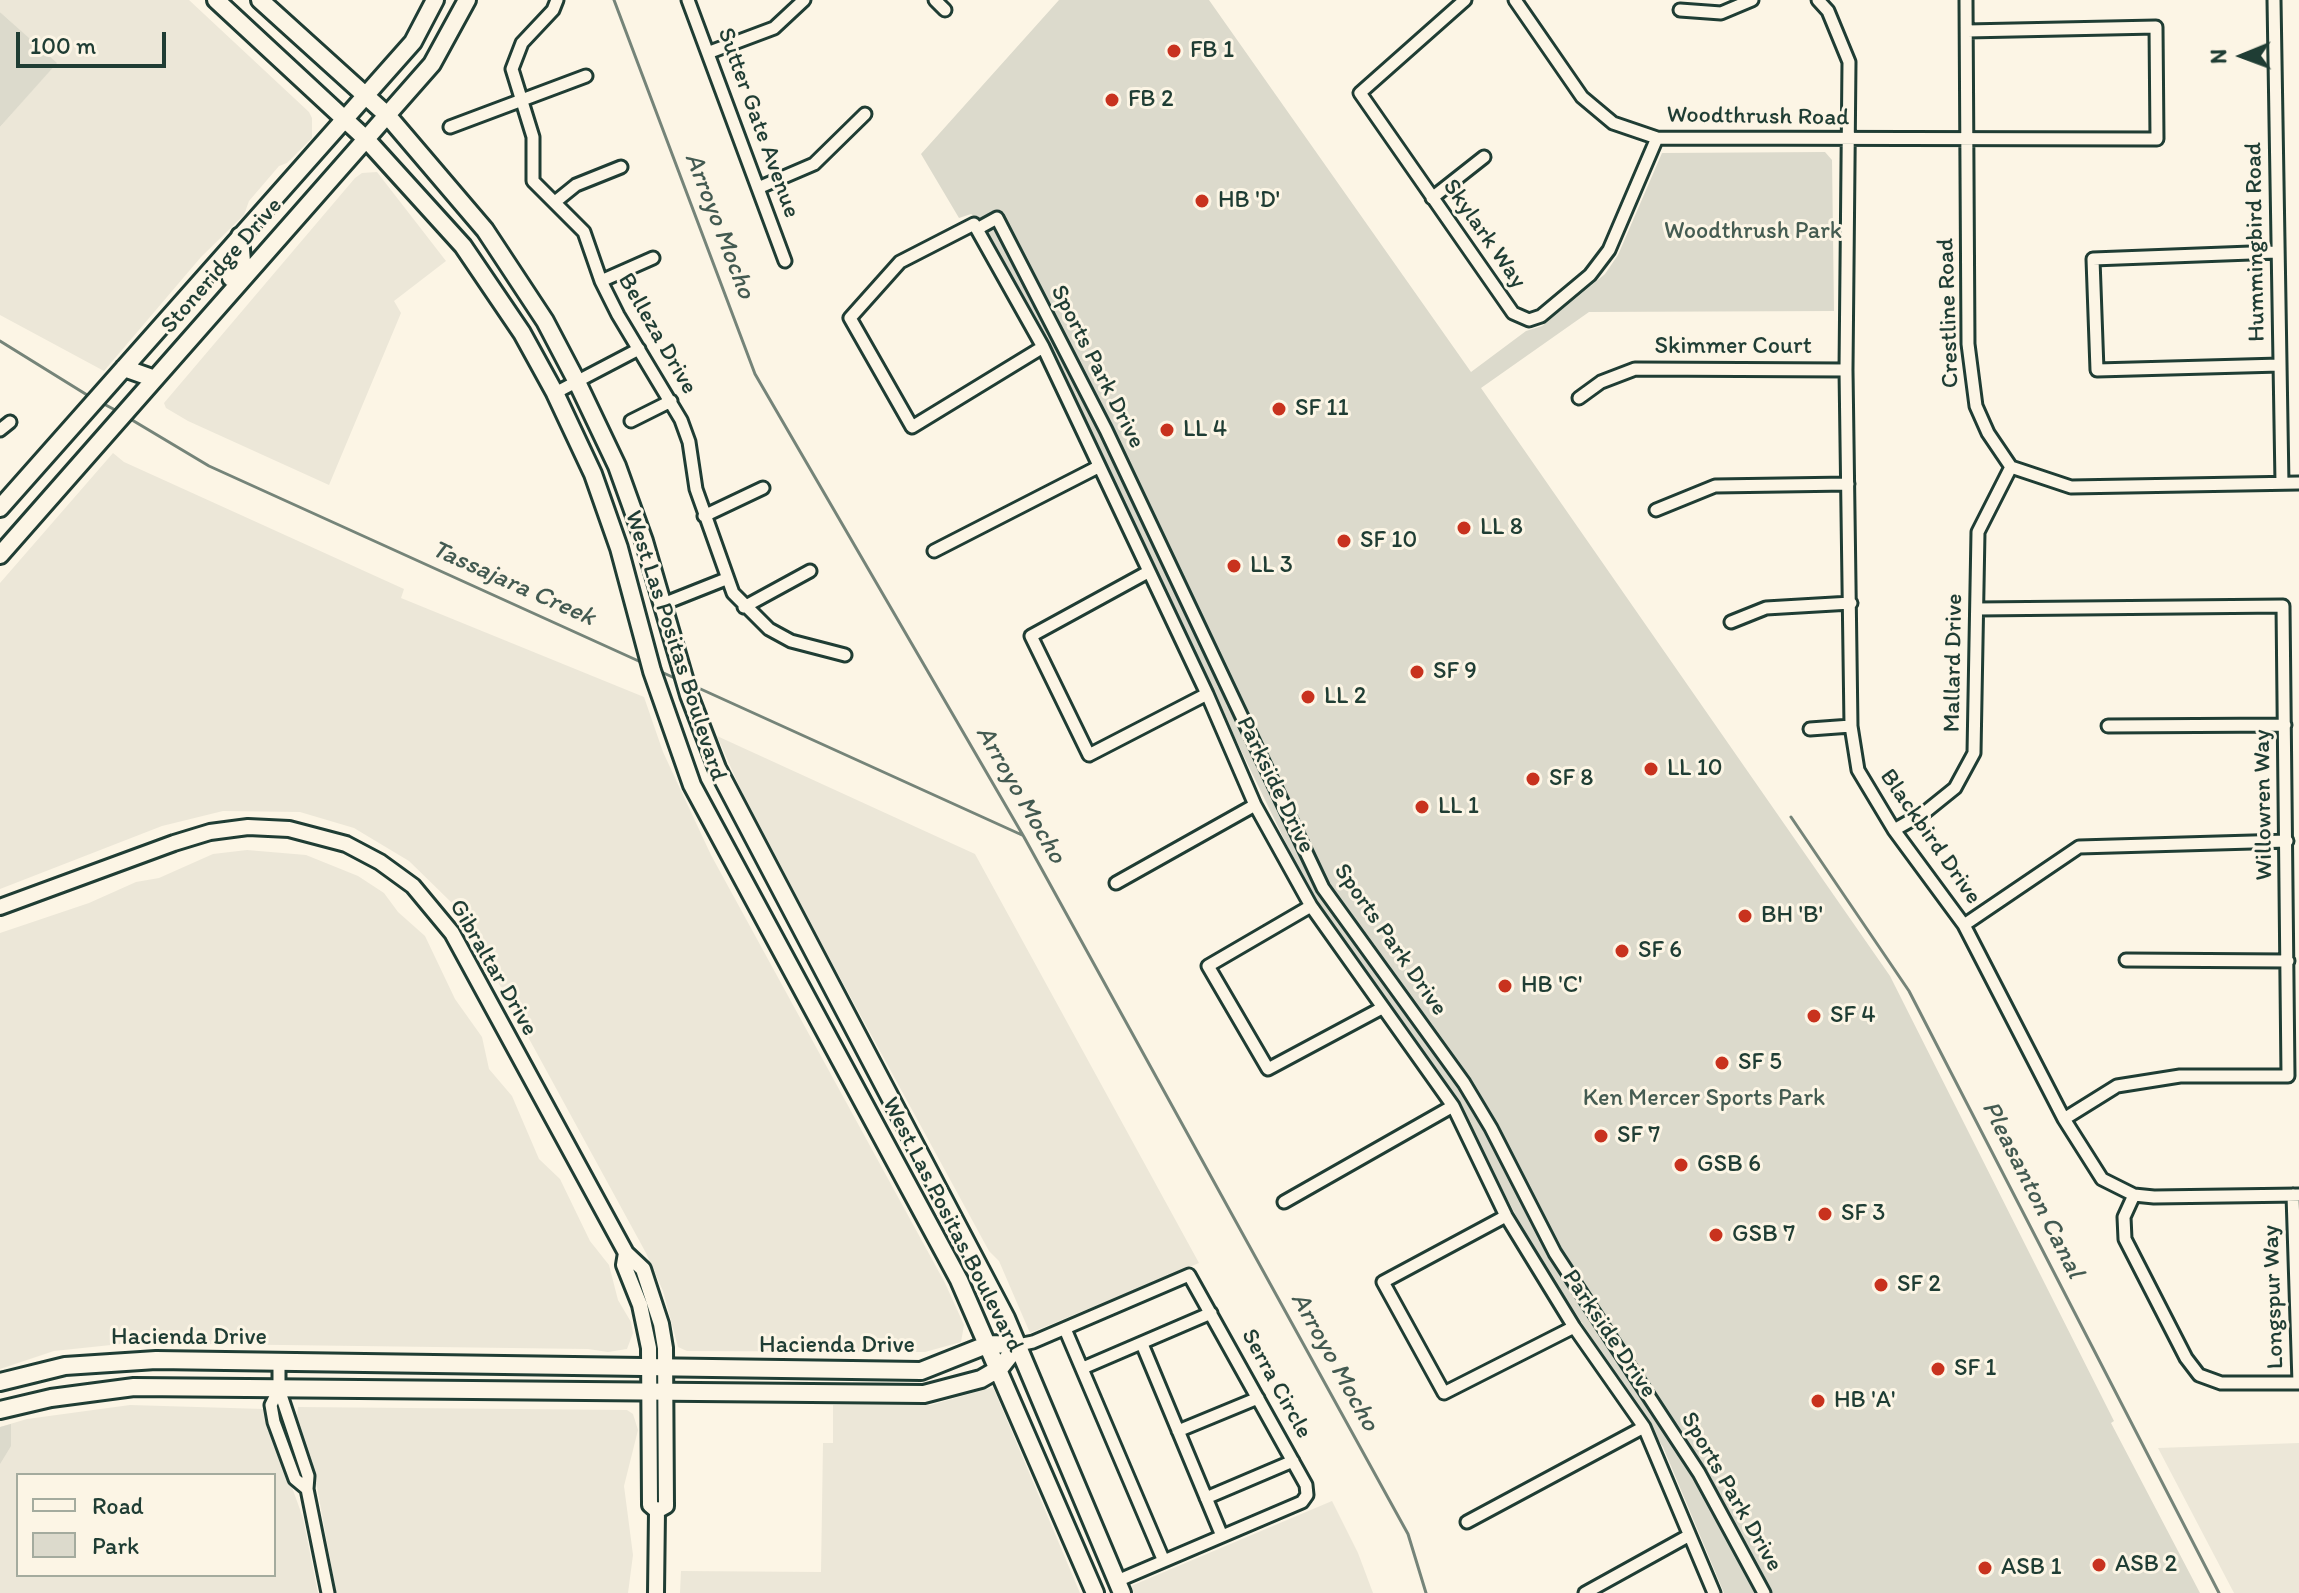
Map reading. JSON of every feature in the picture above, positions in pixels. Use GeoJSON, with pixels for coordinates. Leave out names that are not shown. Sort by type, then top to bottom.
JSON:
{"type":"FeatureCollection","features":[{"type":"Feature","properties":{"kind":"main road","name":"West Las Positas Boulevard"},"geometry":{"type":"LineString","coordinates":[[216,0],[366,139],[463,246],[522,333],[555,393],[593,474],[619,548],[652,671],[681,757],[720,841],[959,1280],[1000,1368],[1095,1593]]}},
{"type":"Feature","properties":{"kind":"main road","name":"West Las Positas Boulevard"},"geometry":{"type":"LineString","coordinates":[[260,0],[387,115],[502,254],[577,382],[617,466],[663,604],[689,695],[717,768],[983,1270],[1120,1587]]}},
{"type":"Feature","properties":{"kind":"main road","name":"Stoneridge Drive"},"geometry":{"type":"LineString","coordinates":[[0,508],[413,42],[435,0]]}},
{"type":"Feature","properties":{"kind":"main road","name":"Stoneridge Drive"},"geometry":{"type":"LineString","coordinates":[[0,555],[432,64],[467,0]]}},
{"type":"Feature","properties":{"kind":"main road"},"geometry":{"type":"LineString","coordinates":[[200,329],[210,302],[242,262],[240,236]]}},
{"type":"Feature","properties":{"kind":"main road"},"geometry":{"type":"LineString","coordinates":[[124,368],[155,379]]}},
{"type":"Feature","properties":{"kind":"main road","name":"Hacienda Drive"},"geometry":{"type":"LineString","coordinates":[[0,1382],[65,1366],[104,1361],[921,1371],[989,1344],[1018,1345]]}},
{"type":"Feature","properties":{"kind":"main road","name":"Hacienda Drive"},"geometry":{"type":"LineString","coordinates":[[0,1410],[82,1393],[134,1387],[924,1394],[957,1388],[1000,1368],[1018,1345]]}},
{"type":"Feature","properties":{"kind":"street","name":"Belleza Drive"},"geometry":{"type":"LineString","coordinates":[[557,0],[516,55],[512,69],[533,137],[533,181],[584,232],[601,281],[671,401],[689,442],[704,516],[726,579],[744,607],[761,624],[791,641],[845,655]]}},
{"type":"Feature","properties":{"kind":"street","name":"Sutter Gate Avenue"},"geometry":{"type":"LineString","coordinates":[[688,0],[710,52],[785,261]]}},
{"type":"Feature","properties":{"kind":"street"},"geometry":{"type":"LineString","coordinates":[[710,52],[774,28],[804,0]]}},
{"type":"Feature","properties":{"kind":"street"},"geometry":{"type":"LineString","coordinates":[[935,0],[945,10]]}},
{"type":"Feature","properties":{"kind":"street","name":"Skylark Way"},"geometry":{"type":"LineString","coordinates":[[1465,0],[1360,93],[1513,313],[1529,320],[1541,316],[1590,275],[1609,250],[1657,138]]}},
{"type":"Feature","properties":{"kind":"street","name":"Woodthrush Road"},"geometry":{"type":"LineString","coordinates":[[1515,0],[1582,97],[1613,123],[1657,138],[2157,139],[2156,27],[1967,31]]}},
{"type":"Feature","properties":{"kind":"street"},"geometry":{"type":"LineString","coordinates":[[1680,10],[1721,13],[1752,0]]}},
{"type":"Feature","properties":{"kind":"street","name":"Blackbird Drive"},"geometry":{"type":"LineString","coordinates":[[1818,0],[1828,11],[1849,62],[1846,370],[1851,726],[1858,770],[1894,830],[1964,925],[2064,1119],[2102,1179],[2134,1195],[2296,1195]]}},
{"type":"Feature","properties":{"kind":"street","name":"Crestline Road"},"geometry":{"type":"LineString","coordinates":[[1966,0],[1971,382],[1976,406],[1988,433],[2011,467]]}},
{"type":"Feature","properties":{"kind":"street","name":"Hummingbird Road"},"geometry":{"type":"LineString","coordinates":[[2274,0],[2282,483]]}},
{"type":"Feature","properties":{"kind":"street"},"geometry":{"type":"LineString","coordinates":[[450,127],[586,76]]}},
{"type":"Feature","properties":{"kind":"street"},"geometry":{"type":"LineString","coordinates":[[758,188],[814,164],[865,114]]}},
{"type":"Feature","properties":{"kind":"street"},"geometry":{"type":"LineString","coordinates":[[1432,198],[1484,157]]}},
{"type":"Feature","properties":{"kind":"street"},"geometry":{"type":"LineString","coordinates":[[555,202],[576,185],[621,167]]}},
{"type":"Feature","properties":{"kind":"street","name":"Sports Park Drive"},"geometry":{"type":"LineString","coordinates":[[975,226],[997,218],[1106,430],[1323,888],[1464,1083],[1491,1128],[1555,1253],[1699,1473],[1764,1593]]}},
{"type":"Feature","properties":{"kind":"street"},"geometry":{"type":"LineString","coordinates":[[975,226],[900,262],[850,318],[912,427],[1043,347]]}},
{"type":"Feature","properties":{"kind":"street","name":"Parkside Drive"},"geometry":{"type":"LineString","coordinates":[[975,226],[1043,347],[1207,694],[1255,805],[1311,906],[1453,1106],[1506,1216],[1574,1327],[1644,1427],[1714,1593]]}},
{"type":"Feature","properties":{"kind":"street"},"geometry":{"type":"LineString","coordinates":[[2277,252],[2093,259],[2097,370],[2280,365]]}},
{"type":"Feature","properties":{"kind":"street"},"geometry":{"type":"LineString","coordinates":[[601,281],[653,258]]}},
{"type":"Feature","properties":{"kind":"street"},"geometry":{"type":"LineString","coordinates":[[555,393],[639,349]]}},
{"type":"Feature","properties":{"kind":"street","name":"Skimmer Court"},"geometry":{"type":"LineString","coordinates":[[1579,398],[1601,382],[1635,369],[1846,370]]}},
{"type":"Feature","properties":{"kind":"street"},"geometry":{"type":"LineString","coordinates":[[631,421],[671,401]]}},
{"type":"Feature","properties":{"kind":"street"},"geometry":{"type":"LineString","coordinates":[[934,551],[1098,467]]}},
{"type":"Feature","properties":{"kind":"street"},"geometry":{"type":"LineString","coordinates":[[2011,467],[2071,487],[2299,483]]}},
{"type":"Feature","properties":{"kind":"street","name":"Mallard Drive"},"geometry":{"type":"LineString","coordinates":[[1894,830],[1924,813],[1955,788],[1974,753],[1978,532],[2011,467]]}},
{"type":"Feature","properties":{"kind":"street"},"geometry":{"type":"LineString","coordinates":[[1656,510],[1715,486],[1848,484]]}},
{"type":"Feature","properties":{"kind":"street"},"geometry":{"type":"LineString","coordinates":[[704,516],[763,488]]}},
{"type":"Feature","properties":{"kind":"street"},"geometry":{"type":"LineString","coordinates":[[744,607],[810,571]]}},
{"type":"Feature","properties":{"kind":"street"},"geometry":{"type":"LineString","coordinates":[[1148,572],[1031,636],[1089,755],[1207,694]]}},
{"type":"Feature","properties":{"kind":"street"},"geometry":{"type":"LineString","coordinates":[[663,604],[726,579]]}},
{"type":"Feature","properties":{"kind":"street"},"geometry":{"type":"LineString","coordinates":[[1731,622],[1766,608],[1851,603]]}},
{"type":"Feature","properties":{"kind":"street","name":"Willowren Way"},"geometry":{"type":"LineString","coordinates":[[1977,609],[2283,606],[2288,1076],[2180,1076],[2117,1086],[2064,1119]]}},
{"type":"Feature","properties":{"kind":"street"},"geometry":{"type":"LineString","coordinates":[[2108,726],[2285,725]]}},
{"type":"Feature","properties":{"kind":"street"},"geometry":{"type":"LineString","coordinates":[[1810,729],[1851,726]]}},
{"type":"Feature","properties":{"kind":"street"},"geometry":{"type":"LineString","coordinates":[[1116,883],[1255,805]]}},
{"type":"Feature","properties":{"kind":"street","name":"Gibraltar Drive"},"geometry":{"type":"LineString","coordinates":[[0,907],[174,843],[210,832],[248,827],[316,834],[380,862],[421,894],[452,933],[626,1253],[643,1269],[655,1301],[661,1324],[650,1505],[657,1511],[656,1593]]}},
{"type":"Feature","properties":{"kind":"street"},"geometry":{"type":"LineString","coordinates":[[1964,925],[2079,847],[2287,841]]}},
{"type":"Feature","properties":{"kind":"street"},"geometry":{"type":"LineString","coordinates":[[1311,906],[1208,966],[1268,1069],[1382,1008]]}},
{"type":"Feature","properties":{"kind":"street"},"geometry":{"type":"LineString","coordinates":[[2126,960],[2288,961]]}},
{"type":"Feature","properties":{"kind":"street"},"geometry":{"type":"LineString","coordinates":[[1284,1202],[1453,1106]]}},
{"type":"Feature","properties":{"kind":"street","name":"Longspur Way"},"geometry":{"type":"LineString","coordinates":[[2134,1195],[2124,1217],[2125,1239],[2186,1358],[2199,1375],[2221,1383],[2299,1383],[2296,1195]]}},
{"type":"Feature","properties":{"kind":"street"},"geometry":{"type":"LineString","coordinates":[[1506,1216],[1383,1282],[1444,1393],[1574,1327]]}},
{"type":"Feature","properties":{"kind":"street","name":"Serra Circle"},"geometry":{"type":"LineString","coordinates":[[1018,1345],[1065,1329],[1189,1275],[1306,1485],[1307,1495],[1302,1502],[1163,1559],[1120,1587]]}},
{"type":"Feature","properties":{"kind":"street"},"geometry":{"type":"LineString","coordinates":[[1083,1368],[1211,1313]]}},
{"type":"Feature","properties":{"kind":"street"},"geometry":{"type":"LineString","coordinates":[[1065,1329],[1163,1559]]}},
{"type":"Feature","properties":{"kind":"street"},"geometry":{"type":"LineString","coordinates":[[1142,1344],[1222,1536]]}},
{"type":"Feature","properties":{"kind":"street"},"geometry":{"type":"LineString","coordinates":[[279,1361],[279,1389],[271,1405],[274,1422],[295,1479],[307,1489],[328,1593]]}},
{"type":"Feature","properties":{"kind":"street"},"geometry":{"type":"LineString","coordinates":[[1178,1431],[1258,1398]]}},
{"type":"Feature","properties":{"kind":"street"},"geometry":{"type":"LineString","coordinates":[[1467,1522],[1644,1427]]}},
{"type":"Feature","properties":{"kind":"street"},"geometry":{"type":"LineString","coordinates":[[1206,1498],[1293,1461]]}},
{"type":"Feature","properties":{"kind":"street"},"geometry":{"type":"LineString","coordinates":[[1585,1593],[1688,1536]]}},
{"type":"Feature","properties":{"kind":"shaded area"},"geometry":{"type":"Polygon","coordinates":[[[0,0],[189,0],[312,118],[312,138],[287,163],[279,166],[249,201],[244,215],[201,257],[104,371],[0,315],[0,127],[56,63],[0,12],[0,0]]]}},
{"type":"Feature","properties":{"kind":"shaded area"},"geometry":{"type":"Polygon","coordinates":[[[377,172],[446,261],[394,301],[401,313],[329,485],[188,421],[166,408],[164,403],[355,178],[362,173],[377,172]]]}},
{"type":"Feature","properties":{"kind":"shaded area"},"geometry":{"type":"Polygon","coordinates":[[[113,453],[124,462],[404,589],[401,598],[644,697],[663,752],[711,855],[945,1283],[964,1325],[961,1342],[925,1352],[687,1351],[678,1347],[663,1291],[646,1253],[468,927],[452,903],[409,861],[354,828],[300,812],[223,811],[162,826],[0,889],[0,583],[113,453]]]}},
{"type":"Feature","properties":{"kind":"shaded area"},"geometry":{"type":"Polygon","coordinates":[[[717,736],[975,854],[1199,1263],[1030,1333],[999,1261],[989,1251],[754,820],[717,736]]]}},
{"type":"Feature","properties":{"kind":"shaded area"},"geometry":{"type":"Polygon","coordinates":[[[247,850],[306,855],[358,876],[384,893],[398,912],[425,936],[455,999],[482,1037],[489,1069],[512,1096],[539,1159],[560,1179],[590,1241],[609,1265],[618,1300],[631,1322],[633,1333],[627,1349],[608,1352],[588,1349],[130,1343],[54,1351],[0,1369],[0,933],[89,903],[136,882],[159,878],[213,854],[247,850]]]}},
{"type":"Feature","properties":{"kind":"shaded area"},"geometry":{"type":"Polygon","coordinates":[[[993,1387],[1080,1593],[680,1593],[681,1571],[821,1572],[823,1443],[833,1443],[833,1405],[931,1405],[993,1387]]]}},
{"type":"Feature","properties":{"kind":"shaded area"},"geometry":{"type":"Polygon","coordinates":[[[130,1405],[264,1409],[303,1518],[318,1593],[0,1593],[0,1427],[27,1419],[130,1405]]]}},
{"type":"Feature","properties":{"kind":"shaded area"},"geometry":{"type":"Polygon","coordinates":[[[298,1407],[627,1410],[633,1414],[638,1430],[624,1486],[633,1555],[628,1593],[336,1593],[317,1487],[296,1425],[298,1407]]]}},
{"type":"Feature","properties":{"kind":"shaded area"},"geometry":{"type":"Polygon","coordinates":[[[2299,1443],[2299,1593],[2234,1593],[2158,1448],[2299,1443]]]}},
{"type":"Feature","properties":{"kind":"shaded area"},"geometry":{"type":"Polygon","coordinates":[[[1332,1501],[1358,1553],[1373,1593],[1134,1593],[1131,1586],[1332,1501]]]}},
{"type":"Feature","properties":{"kind":"green space","name":"Ken Mercer Sports Park"},"geometry":{"type":"Polygon","coordinates":[[[1059,0],[1209,0],[1471,372],[1526,331],[1542,326],[1605,274],[1618,255],[1662,153],[1825,152],[1832,160],[1834,311],[1589,312],[1481,388],[1890,976],[2114,1421],[2111,1423],[2200,1593],[1724,1593],[1663,1447],[1535,1251],[1441,1076],[1314,901],[1142,546],[984,233],[982,222],[971,214],[959,218],[921,154],[1059,0]]]}},
{"type":"Feature","properties":{"kind":"green space"},"geometry":{"type":"Polygon","coordinates":[[[0,12],[57,63],[0,127],[0,12]]]}},
{"type":"Feature","properties":{"kind":"green space"},"geometry":{"type":"Polygon","coordinates":[[[11,1424],[11,1446],[0,1464],[0,1427],[11,1424]]]}},
{"type":"Feature","properties":{"kind":"waterway","name":"Arroyo Mocho"},"geometry":{"type":"LineString","coordinates":[[614,0],[755,374],[1024,837],[1408,1534],[1426,1593]]}},
{"type":"Feature","properties":{"kind":"waterway","name":"Tassajara Creek"},"geometry":{"type":"LineString","coordinates":[[0,341],[92,398]]}},
{"type":"Feature","properties":{"kind":"waterway","name":"Tassajara Creek"},"geometry":{"type":"LineString","coordinates":[[102,403],[117,411]]}},
{"type":"Feature","properties":{"kind":"waterway","name":"Tassajara Creek"},"geometry":{"type":"LineString","coordinates":[[127,417],[209,466],[643,663]]}},
{"type":"Feature","properties":{"kind":"waterway","name":"Tassajara Creek"},"geometry":{"type":"LineString","coordinates":[[657,670],[679,680]]}},
{"type":"Feature","properties":{"kind":"waterway","name":"Tassajara Creek"},"geometry":{"type":"LineString","coordinates":[[694,686],[1022,835]]}},
{"type":"Feature","properties":{"kind":"waterway","name":"Pleasanton Canal"},"geometry":{"type":"LineString","coordinates":[[1791,817],[1909,991],[2219,1593]]}},
{"type":"Feature","properties":{"kind":"place","name":"FB 1"},"geometry":{"type":"Point","coordinates":[1174,51]}},
{"type":"Feature","properties":{"kind":"place","name":"FB 2"},"geometry":{"type":"Point","coordinates":[1112,100]}},
{"type":"Feature","properties":{"kind":"place","name":"HB 'D'"},"geometry":{"type":"Point","coordinates":[1202,201]}},
{"type":"Feature","properties":{"kind":"place","name":"SF 11"},"geometry":{"type":"Point","coordinates":[1279,409]}},
{"type":"Feature","properties":{"kind":"place","name":"LL 4"},"geometry":{"type":"Point","coordinates":[1167,430]}},
{"type":"Feature","properties":{"kind":"place","name":"LL 8"},"geometry":{"type":"Point","coordinates":[1464,528]}},
{"type":"Feature","properties":{"kind":"place","name":"SF 10"},"geometry":{"type":"Point","coordinates":[1344,541]}},
{"type":"Feature","properties":{"kind":"place","name":"LL 3"},"geometry":{"type":"Point","coordinates":[1234,566]}},
{"type":"Feature","properties":{"kind":"place","name":"SF 9"},"geometry":{"type":"Point","coordinates":[1417,672]}},
{"type":"Feature","properties":{"kind":"place","name":"LL 2"},"geometry":{"type":"Point","coordinates":[1308,697]}},
{"type":"Feature","properties":{"kind":"place","name":"LL 10"},"geometry":{"type":"Point","coordinates":[1651,769]}},
{"type":"Feature","properties":{"kind":"place","name":"SF 8"},"geometry":{"type":"Point","coordinates":[1533,779]}},
{"type":"Feature","properties":{"kind":"place","name":"LL 1"},"geometry":{"type":"Point","coordinates":[1422,807]}},
{"type":"Feature","properties":{"kind":"place","name":"BH 'B'"},"geometry":{"type":"Point","coordinates":[1745,916]}},
{"type":"Feature","properties":{"kind":"place","name":"SF 6"},"geometry":{"type":"Point","coordinates":[1622,951]}},
{"type":"Feature","properties":{"kind":"place","name":"HB 'C'"},"geometry":{"type":"Point","coordinates":[1505,986]}},
{"type":"Feature","properties":{"kind":"place","name":"SF 4"},"geometry":{"type":"Point","coordinates":[1814,1016]}},
{"type":"Feature","properties":{"kind":"place","name":"SF 5"},"geometry":{"type":"Point","coordinates":[1722,1063]}},
{"type":"Feature","properties":{"kind":"place","name":"SF 7"},"geometry":{"type":"Point","coordinates":[1601,1136]}},
{"type":"Feature","properties":{"kind":"place","name":"GSB 6"},"geometry":{"type":"Point","coordinates":[1681,1165]}},
{"type":"Feature","properties":{"kind":"place","name":"SF 3"},"geometry":{"type":"Point","coordinates":[1825,1214]}},
{"type":"Feature","properties":{"kind":"place","name":"GSB 7"},"geometry":{"type":"Point","coordinates":[1716,1235]}},
{"type":"Feature","properties":{"kind":"place","name":"SF 2"},"geometry":{"type":"Point","coordinates":[1881,1285]}},
{"type":"Feature","properties":{"kind":"place","name":"SF 1"},"geometry":{"type":"Point","coordinates":[1938,1369]}},
{"type":"Feature","properties":{"kind":"place","name":"HB 'A'"},"geometry":{"type":"Point","coordinates":[1818,1401]}},
{"type":"Feature","properties":{"kind":"place","name":"ASB 2"},"geometry":{"type":"Point","coordinates":[2099,1565]}},
{"type":"Feature","properties":{"kind":"place","name":"ASB 1"},"geometry":{"type":"Point","coordinates":[1985,1568]}},
{"type":"Feature","properties":{"kind":"park label","name":"Woodthrush Park"},"geometry":{"type":"Point","coordinates":[1753,232]}}]}
